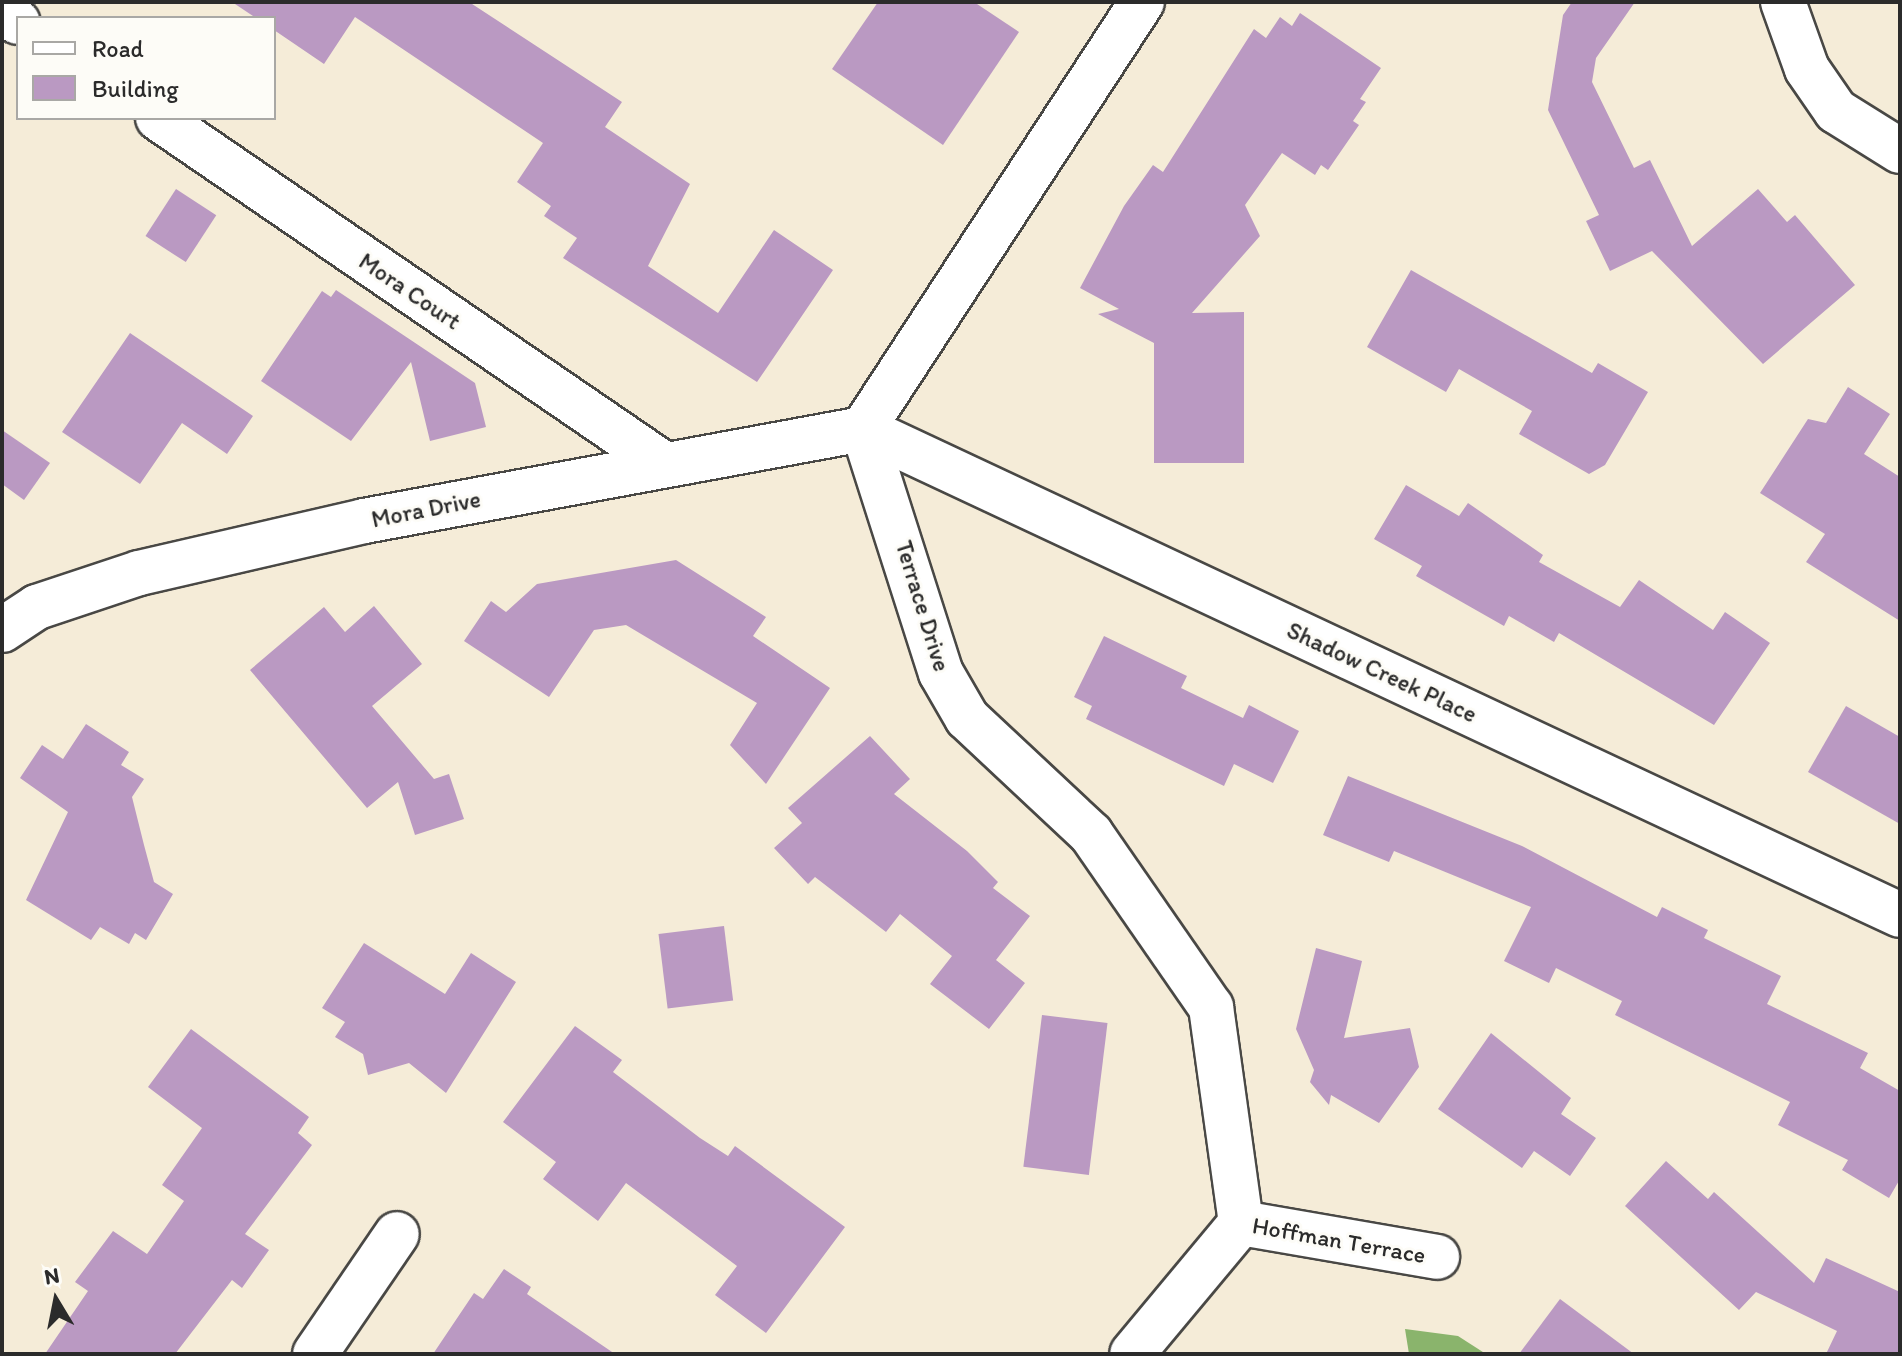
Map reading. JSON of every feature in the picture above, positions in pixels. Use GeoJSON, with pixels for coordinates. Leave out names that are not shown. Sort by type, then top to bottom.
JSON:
{"type":"FeatureCollection","features":[{"type":"Feature","properties":{"kind":"street"},"geometry":{"type":"LineString","coordinates":[[863,429],[1142,2]]}},
{"type":"Feature","properties":{"kind":"street"},"geometry":{"type":"LineString","coordinates":[[1783,2],[1807,69],[1836,111],[1900,151]]}},
{"type":"Feature","properties":{"kind":"street","name":"Mora Court"},"geometry":{"type":"LineString","coordinates":[[161,120],[662,463]]}},
{"type":"Feature","properties":{"kind":"street","name":"Mora Drive"},"geometry":{"type":"LineString","coordinates":[[2,630],[37,607],[139,573],[662,463],[863,429]]}},
{"type":"Feature","properties":{"kind":"street","name":"Shadow Creek Place"},"geometry":{"type":"LineString","coordinates":[[863,429],[1900,915]]}},
{"type":"Feature","properties":{"kind":"street","name":"Terrace Drive"},"geometry":{"type":"LineString","coordinates":[[863,429],[941,673],[967,718],[1091,834],[1211,1007],[1241,1223]]}},
{"type":"Feature","properties":{"kind":"street"},"geometry":{"type":"LineString","coordinates":[[1132,1354],[1241,1223]]}},
{"type":"Feature","properties":{"kind":"street","name":"Hoffman Terrace"},"geometry":{"type":"LineString","coordinates":[[1241,1223],[1437,1257]]}},
{"type":"Feature","properties":{"kind":"street"},"geometry":{"type":"LineString","coordinates":[[315,1354],[397,1234]]}},
{"type":"Feature","properties":{"kind":"green space"},"geometry":{"type":"Polygon","coordinates":[[[1405,1329],[1458,1336],[1486,1354],[1409,1354],[1405,1329]]]}},
{"type":"Feature","properties":{"kind":"building"},"geometry":{"type":"Polygon","coordinates":[[[232,2],[469,2],[622,102],[605,127],[690,184],[648,266],[718,313],[774,230],[833,270],[757,382],[563,258],[577,238],[544,216],[551,206],[517,182],[543,143],[355,17],[324,64],[276,31],[276,16],[253,16],[232,2]]]}},
{"type":"Feature","properties":{"kind":"building"},"geometry":{"type":"Polygon","coordinates":[[[878,2],[974,2],[1019,32],[943,145],[832,69],[878,2]]]}},
{"type":"Feature","properties":{"kind":"building"},"geometry":{"type":"Polygon","coordinates":[[[1572,2],[1635,2],[1596,58],[1592,82],[1634,168],[1650,160],[1692,246],[1758,189],[1787,222],[1795,215],[1855,285],[1763,364],[1652,251],[1610,271],[1586,221],[1599,215],[1548,110],[1563,15],[1572,2]]]}},
{"type":"Feature","properties":{"kind":"building"},"geometry":{"type":"Polygon","coordinates":[[[1300,13],[1381,68],[1360,99],[1366,102],[1353,121],[1359,125],[1328,170],[1321,165],[1315,175],[1282,153],[1245,205],[1260,236],[1192,313],[1244,312],[1244,463],[1154,463],[1154,343],[1098,314],[1119,309],[1080,288],[1124,206],[1153,165],[1163,172],[1254,29],[1266,38],[1280,17],[1292,26],[1300,13]]]}},
{"type":"Feature","properties":{"kind":"building"},"geometry":{"type":"Polygon","coordinates":[[[176,189],[216,215],[186,262],[146,236],[176,189]]]}},
{"type":"Feature","properties":{"kind":"building"},"geometry":{"type":"Polygon","coordinates":[[[1411,270],[1592,373],[1598,363],[1648,392],[1605,465],[1589,474],[1519,434],[1532,411],[1459,369],[1446,392],[1367,347],[1411,270]]]}},
{"type":"Feature","properties":{"kind":"building"},"geometry":{"type":"Polygon","coordinates":[[[336,290],[475,383],[486,427],[430,441],[411,362],[351,441],[261,381],[322,291],[331,297],[336,290]]]}},
{"type":"Feature","properties":{"kind":"building"},"geometry":{"type":"Polygon","coordinates":[[[130,333],[253,416],[227,454],[182,423],[140,484],[62,432],[130,333]]]}},
{"type":"Feature","properties":{"kind":"building"},"geometry":{"type":"Polygon","coordinates":[[[1848,387],[1890,414],[1864,454],[1900,477],[1900,621],[1806,562],[1825,534],[1760,493],[1808,419],[1826,423],[1848,387]]]}},
{"type":"Feature","properties":{"kind":"building"},"geometry":{"type":"Polygon","coordinates":[[[2,430],[50,463],[24,500],[2,484],[2,430]]]}},
{"type":"Feature","properties":{"kind":"building"},"geometry":{"type":"Polygon","coordinates":[[[1406,485],[1459,516],[1468,503],[1543,555],[1539,562],[1620,607],[1639,580],[1713,630],[1725,612],[1770,643],[1714,725],[1559,633],[1554,642],[1509,616],[1504,626],[1416,576],[1422,566],[1374,539],[1406,485]]]}},
{"type":"Feature","properties":{"kind":"building"},"geometry":{"type":"Polygon","coordinates":[[[676,560],[766,617],[753,636],[830,688],[766,784],[730,745],[757,703],[626,625],[594,630],[549,697],[464,641],[491,601],[506,612],[537,584],[676,560]]]}},
{"type":"Feature","properties":{"kind":"building"},"geometry":{"type":"Polygon","coordinates":[[[374,606],[422,664],[372,706],[434,779],[449,774],[464,819],[415,835],[398,782],[367,808],[250,670],[324,607],[345,632],[374,606]]]}},
{"type":"Feature","properties":{"kind":"building"},"geometry":{"type":"Polygon","coordinates":[[[1104,636],[1187,676],[1181,688],[1243,718],[1249,705],[1299,731],[1273,783],[1234,764],[1224,786],[1086,719],[1092,706],[1074,697],[1104,636]]]}},
{"type":"Feature","properties":{"kind":"building"},"geometry":{"type":"Polygon","coordinates":[[[1846,706],[1900,737],[1900,824],[1808,772],[1846,706]]]}},
{"type":"Feature","properties":{"kind":"building"},"geometry":{"type":"Polygon","coordinates":[[[86,724],[129,752],[121,765],[144,779],[132,797],[144,845],[154,882],[173,894],[146,940],[135,933],[129,944],[100,927],[91,940],[26,900],[68,812],[20,778],[42,745],[63,759],[86,724]]]}},
{"type":"Feature","properties":{"kind":"building"},"geometry":{"type":"Polygon","coordinates":[[[870,736],[910,779],[894,794],[967,851],[998,882],[993,888],[1030,916],[996,960],[1025,983],[989,1029],[930,984],[952,956],[900,914],[886,932],[815,877],[808,884],[774,848],[802,823],[788,808],[870,736]]]}},
{"type":"Feature","properties":{"kind":"building"},"geometry":{"type":"Polygon","coordinates":[[[1348,776],[1522,846],[1657,917],[1662,907],[1708,930],[1704,938],[1781,976],[1767,1004],[1868,1053],[1860,1068],[1900,1091],[1900,1179],[1889,1198],[1842,1170],[1848,1160],[1778,1125],[1790,1102],[1615,1015],[1622,1001],[1556,968],[1549,983],[1504,961],[1531,907],[1394,851],[1389,862],[1323,835],[1348,776]]]}},
{"type":"Feature","properties":{"kind":"building"},"geometry":{"type":"Polygon","coordinates":[[[724,926],[733,1000],[668,1008],[658,934],[724,926]]]}},
{"type":"Feature","properties":{"kind":"building"},"geometry":{"type":"Polygon","coordinates":[[[364,943],[445,994],[471,953],[516,982],[446,1093],[409,1063],[368,1075],[363,1054],[335,1037],[345,1022],[322,1008],[364,943]]]}},
{"type":"Feature","properties":{"kind":"building"},"geometry":{"type":"Polygon","coordinates":[[[1316,948],[1362,961],[1344,1038],[1410,1028],[1419,1067],[1379,1123],[1331,1095],[1329,1105],[1310,1082],[1314,1070],[1296,1029],[1316,948]]]}},
{"type":"Feature","properties":{"kind":"building"},"geometry":{"type":"Polygon","coordinates":[[[1042,1015],[1108,1023],[1089,1175],[1023,1167],[1042,1015]]]}},
{"type":"Feature","properties":{"kind":"building"},"geometry":{"type":"Polygon","coordinates":[[[575,1026],[622,1060],[613,1072],[700,1138],[728,1156],[735,1146],[845,1227],[766,1333],[715,1295],[737,1266],[626,1183],[598,1221],[543,1179],[556,1162],[503,1122],[575,1026]]]}},
{"type":"Feature","properties":{"kind":"building"},"geometry":{"type":"Polygon","coordinates":[[[191,1029],[309,1117],[298,1133],[312,1145],[245,1234],[269,1250],[242,1288],[232,1280],[175,1354],[45,1354],[88,1291],[75,1282],[113,1231],[147,1254],[184,1201],[162,1185],[202,1128],[148,1087],[191,1029]]]}},
{"type":"Feature","properties":{"kind":"building"},"geometry":{"type":"Polygon","coordinates":[[[1491,1033],[1571,1098],[1561,1114],[1596,1138],[1570,1176],[1534,1151],[1522,1168],[1438,1109],[1491,1033]]]}},
{"type":"Feature","properties":{"kind":"building"},"geometry":{"type":"Polygon","coordinates":[[[1666,1161],[1708,1199],[1714,1192],[1814,1283],[1826,1258],[1900,1292],[1900,1354],[1826,1354],[1837,1331],[1756,1292],[1739,1310],[1625,1206],[1666,1161]]]}},
{"type":"Feature","properties":{"kind":"building"},"geometry":{"type":"Polygon","coordinates":[[[504,1269],[531,1287],[527,1294],[615,1354],[433,1354],[474,1293],[483,1299],[504,1269]]]}},
{"type":"Feature","properties":{"kind":"building"},"geometry":{"type":"Polygon","coordinates":[[[1560,1299],[1634,1354],[1519,1354],[1560,1299]]]}}]}
